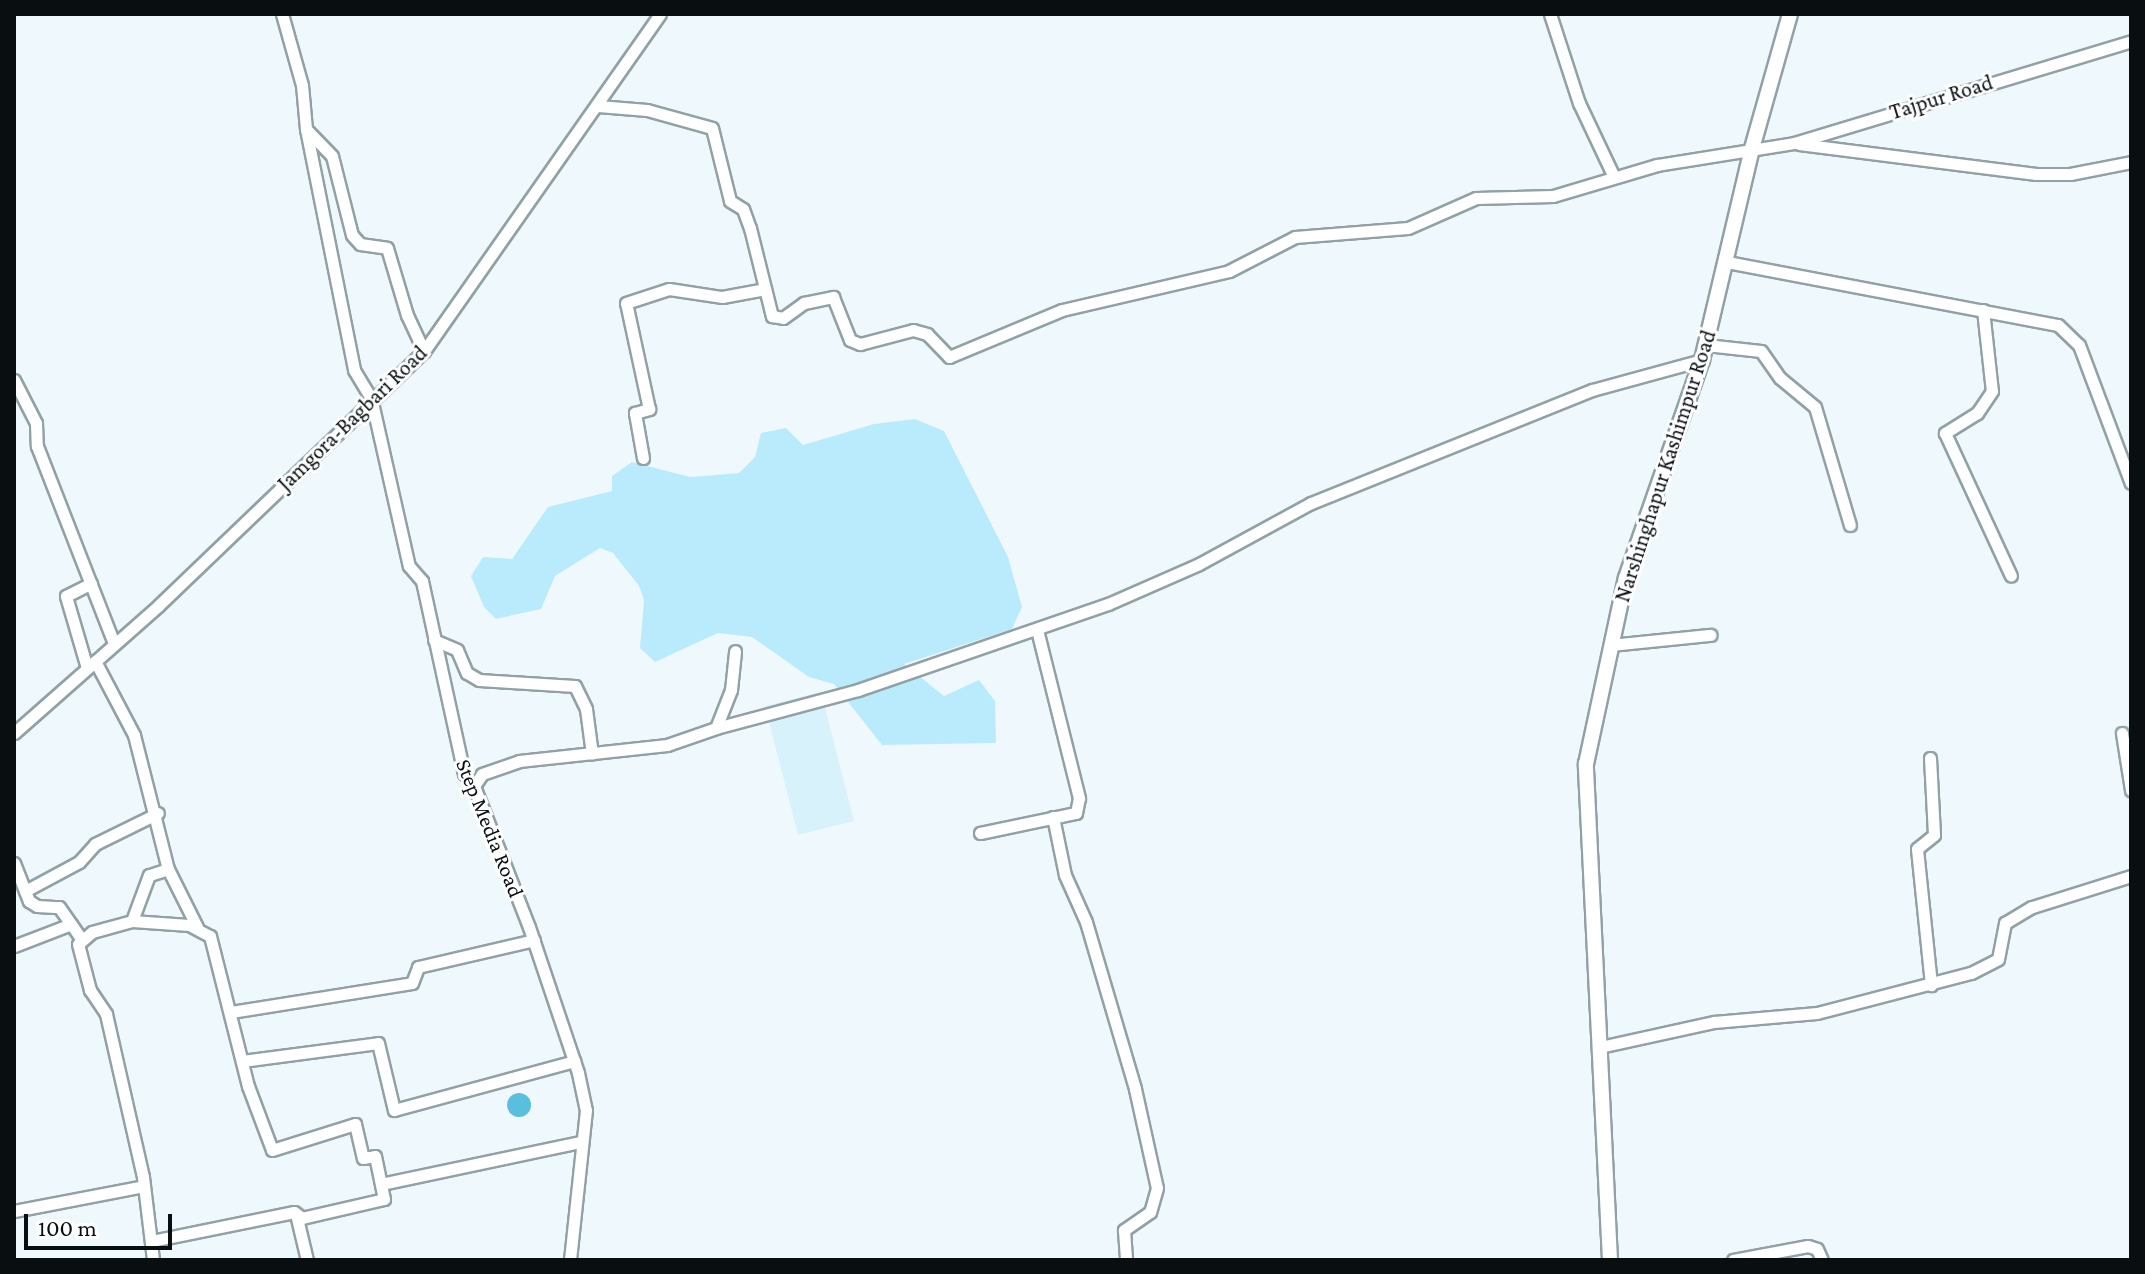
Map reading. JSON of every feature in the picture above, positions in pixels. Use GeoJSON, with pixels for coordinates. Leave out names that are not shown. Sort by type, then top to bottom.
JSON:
{"type":"FeatureCollection","features":[{"type":"Feature","properties":{"kind":"street","name":"Step Media Road"},"geometry":{"type":"LineString","coordinates":[[282,14],[302,85],[306,129],[354,370],[371,398],[409,566],[422,581],[464,773],[474,786],[534,940],[574,1061],[586,1110],[570,1260]]}},
{"type":"Feature","properties":{"kind":"street","name":"Jamgora-Bagbari Road"},"geometry":{"type":"LineString","coordinates":[[14,733],[114,644],[424,351],[660,14]]}},
{"type":"Feature","properties":{"kind":"street"},"geometry":{"type":"LineString","coordinates":[[1550,14],[1579,103],[1614,177]]}},
{"type":"Feature","properties":{"kind":"street","name":"Narshinghapur Kashimpur Road"},"geometry":{"type":"LineString","coordinates":[[1610,1260],[1586,764],[1626,578],[1704,353],[1751,152],[1790,14]]}},
{"type":"Feature","properties":{"kind":"street","name":"Tajpur Road"},"geometry":{"type":"LineString","coordinates":[[765,289],[772,316],[783,318],[804,303],[833,297],[850,340],[860,344],[913,330],[927,334],[949,357],[1062,310],[1229,271],[1295,237],[1408,228],[1476,198],[1553,196],[1657,165],[1794,143],[2131,41]]}},
{"type":"Feature","properties":{"kind":"street"},"geometry":{"type":"LineString","coordinates":[[598,106],[647,110],[712,128],[730,201],[743,209],[765,289],[722,297],[669,289],[626,303],[649,409],[635,413],[643,458]]}},
{"type":"Feature","properties":{"kind":"street"},"geometry":{"type":"LineString","coordinates":[[306,129],[332,156],[352,235],[360,244],[387,248],[407,315],[424,351]]}},
{"type":"Feature","properties":{"kind":"street"},"geometry":{"type":"LineString","coordinates":[[1794,143],[2036,174],[2070,174],[2131,162]]}},
{"type":"Feature","properties":{"kind":"street"},"geometry":{"type":"LineString","coordinates":[[1727,262],[2058,325],[2079,345],[2131,483]]}},
{"type":"Feature","properties":{"kind":"street"},"geometry":{"type":"LineString","coordinates":[[1983,310],[1992,391],[1977,413],[1945,433],[2011,576]]}},
{"type":"Feature","properties":{"kind":"street"},"geometry":{"type":"LineString","coordinates":[[474,786],[482,774],[501,766],[688,741],[716,728],[858,690],[1037,630],[1199,564],[1311,503],[1592,390],[1704,353],[1761,351],[1780,378],[1815,407],[1850,525]]}},
{"type":"Feature","properties":{"kind":"street"},"geometry":{"type":"LineString","coordinates":[[14,380],[36,423],[37,446],[114,644]]}},
{"type":"Feature","properties":{"kind":"street"},"geometry":{"type":"LineString","coordinates":[[91,583],[66,596],[91,664],[134,735],[158,813],[168,869],[197,927],[210,936],[242,1061],[272,1150],[355,1124],[363,1158],[375,1156],[384,1199],[302,1218],[296,1213]]}},
{"type":"Feature","properties":{"kind":"street"},"geometry":{"type":"LineString","coordinates":[[980,833],[1076,813],[1079,798],[1037,630]]}},
{"type":"Feature","properties":{"kind":"street"},"geometry":{"type":"LineString","coordinates":[[1611,645],[1710,635]]}},
{"type":"Feature","properties":{"kind":"street"},"geometry":{"type":"LineString","coordinates":[[434,640],[457,650],[467,673],[479,680],[575,686],[586,709],[592,754]]}},
{"type":"Feature","properties":{"kind":"street"},"geometry":{"type":"LineString","coordinates":[[716,728],[731,690],[735,651]]}},
{"type":"Feature","properties":{"kind":"street"},"geometry":{"type":"LineString","coordinates":[[2122,733],[2131,790]]}},
{"type":"Feature","properties":{"kind":"street"},"geometry":{"type":"LineString","coordinates":[[1930,758],[1934,835],[1917,849],[1931,985]]}},
{"type":"Feature","properties":{"kind":"street"},"geometry":{"type":"LineString","coordinates":[[25,891],[79,862],[95,844],[158,813]]}},
{"type":"Feature","properties":{"kind":"street"},"geometry":{"type":"LineString","coordinates":[[1053,817],[1065,875],[1086,922],[1135,1089],[1157,1188],[1150,1212],[1124,1230],[1126,1260]]}},
{"type":"Feature","properties":{"kind":"street"},"geometry":{"type":"LineString","coordinates":[[14,863],[25,891],[37,906],[59,907],[81,938],[90,990],[106,1014],[144,1186],[153,1260]]}},
{"type":"Feature","properties":{"kind":"street"},"geometry":{"type":"LineString","coordinates":[[132,921],[149,875],[168,869]]}},
{"type":"Feature","properties":{"kind":"street"},"geometry":{"type":"LineString","coordinates":[[1600,1047],[1714,1022],[1817,1013],[1931,985],[1998,959],[2005,923],[2032,907],[2131,876]]}},
{"type":"Feature","properties":{"kind":"street"},"geometry":{"type":"LineString","coordinates":[[81,938],[132,921],[197,927]]}},
{"type":"Feature","properties":{"kind":"street"},"geometry":{"type":"LineString","coordinates":[[14,946],[71,924]]}},
{"type":"Feature","properties":{"kind":"street"},"geometry":{"type":"LineString","coordinates":[[231,1012],[412,983],[418,967],[534,940]]}},
{"type":"Feature","properties":{"kind":"street"},"geometry":{"type":"LineString","coordinates":[[242,1061],[378,1043],[394,1110],[574,1061]]}},
{"type":"Feature","properties":{"kind":"street"},"geometry":{"type":"LineString","coordinates":[[381,1184],[581,1142]]}},
{"type":"Feature","properties":{"kind":"street"},"geometry":{"type":"LineString","coordinates":[[14,1211],[144,1186]]}},
{"type":"Feature","properties":{"kind":"street"},"geometry":{"type":"LineString","coordinates":[[151,1241],[296,1213]]}},
{"type":"Feature","properties":{"kind":"street"},"geometry":{"type":"LineString","coordinates":[[296,1213],[307,1260]]}},
{"type":"Feature","properties":{"kind":"street"},"geometry":{"type":"LineString","coordinates":[[1733,1260],[1808,1246],[1817,1249],[1822,1260]]}},
{"type":"Feature","properties":{"kind":"shaded area"},"geometry":{"type":"Polygon","coordinates":[[[915,419],[944,431],[1008,557],[1022,607],[1012,629],[904,664],[944,696],[979,680],[995,701],[996,743],[882,745],[834,684],[809,677],[752,637],[718,633],[655,662],[640,648],[644,600],[639,586],[613,553],[600,548],[555,576],[541,609],[496,619],[484,607],[471,576],[483,557],[512,559],[548,507],[612,491],[612,476],[632,462],[690,477],[739,473],[755,457],[761,433],[786,428],[803,445],[874,424],[915,419]]]}},
{"type":"Feature","properties":{"kind":"shaded area"},"geometry":{"type":"Polygon","coordinates":[[[821,692],[854,821],[798,835],[765,706],[821,692]]]}},
{"type":"Feature","properties":{"kind":"water"},"geometry":{"type":"Polygon","coordinates":[[[519,1093],[528,1096],[531,1105],[528,1114],[519,1117],[510,1114],[507,1105],[510,1096],[519,1093]]]}}]}
